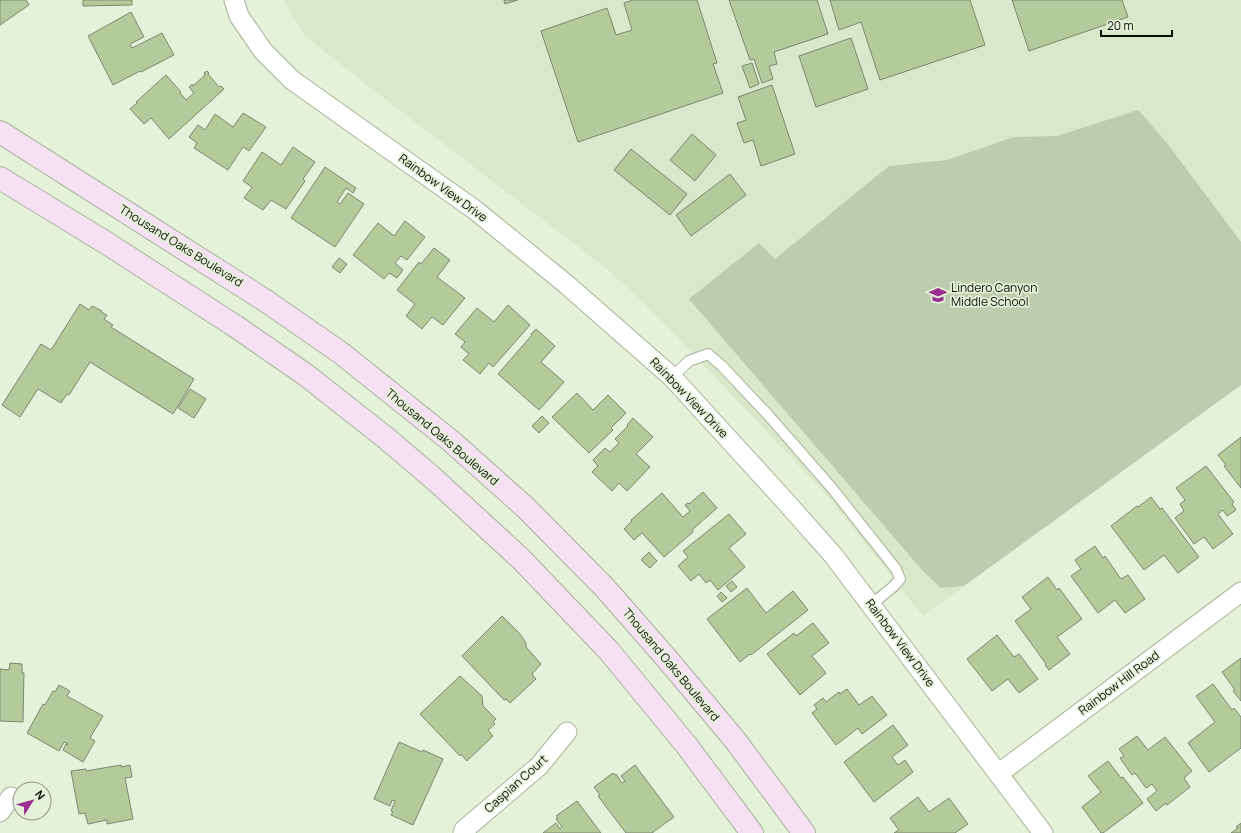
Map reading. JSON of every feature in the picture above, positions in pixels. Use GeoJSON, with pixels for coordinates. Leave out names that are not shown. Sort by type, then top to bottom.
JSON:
{"type":"FeatureCollection","features":[{"type":"Feature","properties":{"kind":"main road","name":"Thousand Oaks Boulevard"},"geometry":{"type":"LineString","coordinates":[[0,132],[266,301],[341,353],[451,441],[526,508],[605,588],[735,740],[804,833]]}},
{"type":"Feature","properties":{"kind":"main road"},"geometry":{"type":"LineString","coordinates":[[0,178],[108,244],[242,330],[306,375],[386,438],[433,478],[521,559],[609,652],[686,746],[752,833]]}},
{"type":"Feature","properties":{"kind":"street","name":"Rainbow View Drive"},"geometry":{"type":"LineString","coordinates":[[234,0],[239,16],[263,51],[292,80],[475,210],[566,284],[672,377],[833,555],[1043,833]]}},
{"type":"Feature","properties":{"kind":"street","name":"Rainbow Hill Road"},"geometry":{"type":"LineString","coordinates":[[998,774],[1241,592]]}},
{"type":"Feature","properties":{"kind":"street","name":"Caspian Court"},"geometry":{"type":"LineString","coordinates":[[463,833],[464,830],[539,766],[567,732]]}},
{"type":"Feature","properties":{"kind":"street"},"geometry":{"type":"LineString","coordinates":[[0,812],[11,797]]}},
{"type":"Feature","properties":{"kind":"lane"},"geometry":{"type":"LineString","coordinates":[[672,377],[689,361],[708,354],[722,366],[769,416],[831,487],[896,569],[900,579],[894,586],[871,605]]}},
{"type":"Feature","properties":{"kind":"shaded area","name":"Lindero Canyon Middle School"},"geometry":{"type":"Polygon","coordinates":[[[283,0],[1241,0],[1241,385],[923,616],[824,492],[663,322],[607,269],[305,36],[283,0]]]}},
{"type":"Feature","properties":{"kind":"shaded area"},"geometry":{"type":"Polygon","coordinates":[[[1138,110],[1167,143],[1241,242],[1241,385],[964,586],[941,588],[922,570],[689,299],[759,243],[775,259],[889,166],[947,160],[1014,137],[1057,136],[1138,110]]]}},
{"type":"Feature","properties":{"kind":"building"},"geometry":{"type":"Polygon","coordinates":[[[0,0],[26,0],[29,5],[0,25],[0,0]]]}},
{"type":"Feature","properties":{"kind":"building"},"geometry":{"type":"Polygon","coordinates":[[[83,0],[132,0],[132,5],[83,6],[83,0]]]}},
{"type":"Feature","properties":{"kind":"building"},"geometry":{"type":"Polygon","coordinates":[[[504,0],[518,0],[505,4],[504,0]]]}},
{"type":"Feature","properties":{"kind":"building"},"geometry":{"type":"Polygon","coordinates":[[[633,0],[697,0],[717,63],[713,64],[723,93],[578,142],[541,31],[607,8],[616,35],[632,30],[624,3],[633,0]]]}},
{"type":"Feature","properties":{"kind":"building"},"geometry":{"type":"Polygon","coordinates":[[[729,0],[817,0],[828,34],[774,52],[777,64],[769,66],[773,79],[762,83],[754,59],[750,60],[729,0]]]}},
{"type":"Feature","properties":{"kind":"building"},"geometry":{"type":"Polygon","coordinates":[[[830,0],[970,0],[985,45],[880,80],[861,22],[839,30],[830,0]]]}},
{"type":"Feature","properties":{"kind":"building"},"geometry":{"type":"Polygon","coordinates":[[[1012,0],[1122,0],[1128,17],[1029,51],[1012,0]]]}},
{"type":"Feature","properties":{"kind":"building"},"geometry":{"type":"Polygon","coordinates":[[[131,12],[144,37],[130,44],[132,48],[162,33],[174,55],[113,85],[88,36],[131,12]]]}},
{"type":"Feature","properties":{"kind":"building"},"geometry":{"type":"Polygon","coordinates":[[[851,38],[868,89],[816,107],[799,56],[851,38]]]}},
{"type":"Feature","properties":{"kind":"building"},"geometry":{"type":"Polygon","coordinates":[[[752,63],[759,84],[750,88],[742,66],[752,63]]]}},
{"type":"Feature","properties":{"kind":"building"},"geometry":{"type":"Polygon","coordinates":[[[207,71],[219,87],[221,86],[224,89],[169,139],[151,118],[144,124],[130,109],[166,75],[186,100],[194,93],[189,87],[192,84],[193,86],[205,75],[204,73],[207,71]]]}},
{"type":"Feature","properties":{"kind":"building"},"geometry":{"type":"Polygon","coordinates":[[[772,85],[795,154],[761,166],[753,140],[744,143],[737,123],[746,120],[738,97],[772,85]]]}},
{"type":"Feature","properties":{"kind":"building"},"geometry":{"type":"Polygon","coordinates":[[[243,113],[266,127],[249,151],[243,147],[228,170],[194,148],[197,143],[189,137],[198,125],[205,130],[215,114],[233,127],[243,113]]]}},
{"type":"Feature","properties":{"kind":"building"},"geometry":{"type":"Polygon","coordinates":[[[692,134],[716,155],[695,181],[670,160],[692,134]]]}},
{"type":"Feature","properties":{"kind":"building"},"geometry":{"type":"Polygon","coordinates":[[[293,147],[315,162],[303,179],[305,181],[286,209],[271,200],[263,210],[244,198],[252,187],[243,181],[262,152],[281,165],[293,147]]]}},
{"type":"Feature","properties":{"kind":"building"},"geometry":{"type":"Polygon","coordinates":[[[631,149],[687,194],[670,215],[614,170],[631,149]]]}},
{"type":"Feature","properties":{"kind":"building"},"geometry":{"type":"Polygon","coordinates":[[[325,167],[356,188],[353,193],[346,188],[337,202],[340,204],[348,193],[364,204],[335,247],[291,218],[325,167]]]}},
{"type":"Feature","properties":{"kind":"building"},"geometry":{"type":"Polygon","coordinates":[[[730,174],[746,195],[691,236],[676,215],[730,174]]]}},
{"type":"Feature","properties":{"kind":"building"},"geometry":{"type":"Polygon","coordinates":[[[405,221],[425,237],[407,260],[401,256],[395,263],[403,270],[397,278],[389,273],[384,279],[353,255],[378,223],[394,236],[405,221]]]}},
{"type":"Feature","properties":{"kind":"building"},"geometry":{"type":"Polygon","coordinates":[[[434,248],[450,260],[437,277],[465,298],[443,325],[432,317],[422,329],[406,316],[415,304],[397,290],[419,262],[421,264],[434,248]]]}},
{"type":"Feature","properties":{"kind":"building"},"geometry":{"type":"Polygon","coordinates":[[[339,258],[347,264],[340,273],[332,267],[339,258]]]}},
{"type":"Feature","properties":{"kind":"building"},"geometry":{"type":"Polygon","coordinates":[[[80,304],[89,310],[92,306],[102,311],[101,312],[107,315],[104,319],[113,325],[111,327],[194,379],[173,414],[90,362],[69,395],[67,394],[61,403],[38,389],[20,417],[2,405],[41,344],[51,350],[80,304]]]}},
{"type":"Feature","properties":{"kind":"building"},"geometry":{"type":"Polygon","coordinates":[[[508,305],[530,325],[493,367],[489,363],[480,374],[463,360],[469,354],[461,347],[465,342],[455,334],[477,308],[494,322],[508,305]]]}},
{"type":"Feature","properties":{"kind":"building"},"geometry":{"type":"Polygon","coordinates":[[[536,329],[555,346],[541,362],[564,382],[539,410],[498,374],[536,329]]]}},
{"type":"Feature","properties":{"kind":"building"},"geometry":{"type":"Polygon","coordinates":[[[190,389],[206,399],[194,418],[178,408],[190,389]]]}},
{"type":"Feature","properties":{"kind":"building"},"geometry":{"type":"Polygon","coordinates":[[[577,393],[593,410],[608,395],[626,413],[611,428],[613,430],[589,453],[552,417],[577,393]]]}},
{"type":"Feature","properties":{"kind":"building"},"geometry":{"type":"Polygon","coordinates":[[[542,416],[549,423],[539,433],[532,426],[542,416]]]}},
{"type":"Feature","properties":{"kind":"building"},"geometry":{"type":"Polygon","coordinates":[[[633,418],[653,437],[636,454],[650,467],[627,491],[619,483],[612,491],[592,472],[598,466],[593,460],[605,448],[610,452],[619,443],[615,439],[628,426],[627,425],[633,418]]]}},
{"type":"Feature","properties":{"kind":"building"},"geometry":{"type":"Polygon","coordinates":[[[1241,437],[1241,488],[1224,466],[1226,465],[1218,455],[1241,437]]]}},
{"type":"Feature","properties":{"kind":"building"},"geometry":{"type":"Polygon","coordinates":[[[1206,466],[1234,502],[1232,504],[1236,510],[1227,516],[1223,510],[1218,514],[1233,534],[1213,549],[1204,537],[1194,544],[1175,518],[1184,511],[1180,504],[1185,500],[1176,488],[1206,466]]]}},
{"type":"Feature","properties":{"kind":"building"},"geometry":{"type":"Polygon","coordinates":[[[703,492],[717,508],[692,530],[693,532],[664,557],[642,533],[634,540],[624,529],[632,521],[631,520],[662,493],[683,517],[690,511],[685,505],[688,503],[689,504],[703,492]]]}},
{"type":"Feature","properties":{"kind":"building"},"geometry":{"type":"Polygon","coordinates":[[[1151,497],[1160,509],[1162,508],[1199,557],[1178,573],[1164,555],[1144,570],[1111,526],[1151,497]]]}},
{"type":"Feature","properties":{"kind":"building"},"geometry":{"type":"Polygon","coordinates":[[[729,514],[746,534],[729,548],[745,567],[718,590],[710,580],[706,583],[699,574],[691,581],[678,566],[688,557],[683,551],[729,514]]]}},
{"type":"Feature","properties":{"kind":"building"},"geometry":{"type":"Polygon","coordinates":[[[1095,546],[1103,558],[1105,556],[1121,579],[1128,575],[1145,599],[1125,613],[1115,600],[1098,613],[1071,576],[1081,569],[1075,560],[1095,546]]]}},
{"type":"Feature","properties":{"kind":"building"},"geometry":{"type":"Polygon","coordinates":[[[649,552],[657,561],[650,568],[641,560],[649,552]]]}},
{"type":"Feature","properties":{"kind":"building"},"geometry":{"type":"Polygon","coordinates":[[[1048,577],[1057,590],[1059,588],[1082,619],[1057,637],[1070,654],[1049,670],[1015,621],[1031,609],[1022,597],[1048,577]]]}},
{"type":"Feature","properties":{"kind":"building"},"geometry":{"type":"Polygon","coordinates":[[[732,581],[737,587],[731,592],[726,586],[732,581]]]}},
{"type":"Feature","properties":{"kind":"building"},"geometry":{"type":"Polygon","coordinates":[[[747,588],[766,613],[793,591],[808,610],[740,662],[707,619],[747,588]]]}},
{"type":"Feature","properties":{"kind":"building"},"geometry":{"type":"Polygon","coordinates":[[[721,592],[727,598],[722,602],[717,596],[721,592]]]}},
{"type":"Feature","properties":{"kind":"building"},"geometry":{"type":"Polygon","coordinates":[[[502,616],[520,634],[526,643],[526,647],[541,664],[532,674],[536,679],[510,703],[506,699],[504,700],[462,656],[502,616]]]}},
{"type":"Feature","properties":{"kind":"building"},"geometry":{"type":"Polygon","coordinates":[[[813,623],[829,643],[812,656],[826,673],[800,695],[767,654],[794,633],[796,636],[813,623]]]}},
{"type":"Feature","properties":{"kind":"building"},"geometry":{"type":"Polygon","coordinates":[[[997,635],[1014,657],[1019,654],[1038,679],[1019,693],[1008,679],[992,691],[967,659],[997,635]]]}},
{"type":"Feature","properties":{"kind":"building"},"geometry":{"type":"Polygon","coordinates":[[[1241,658],[1241,701],[1233,691],[1235,690],[1222,672],[1241,658]]]}},
{"type":"Feature","properties":{"kind":"building"},"geometry":{"type":"Polygon","coordinates":[[[10,663],[22,664],[22,673],[24,673],[23,722],[0,721],[0,669],[9,670],[10,663]]]}},
{"type":"Feature","properties":{"kind":"building"},"geometry":{"type":"Polygon","coordinates":[[[460,676],[482,696],[483,706],[496,719],[493,722],[495,724],[488,730],[493,736],[467,761],[461,754],[460,756],[420,714],[460,676]]]}},
{"type":"Feature","properties":{"kind":"building"},"geometry":{"type":"Polygon","coordinates":[[[1213,684],[1232,710],[1234,708],[1241,717],[1241,748],[1209,772],[1188,743],[1215,722],[1196,696],[1213,684]]]}},
{"type":"Feature","properties":{"kind":"building"},"geometry":{"type":"Polygon","coordinates":[[[59,685],[70,691],[67,696],[103,716],[90,738],[95,741],[83,762],[63,750],[66,744],[68,744],[64,742],[59,751],[27,733],[43,704],[45,705],[53,691],[55,692],[59,685]]]}},
{"type":"Feature","properties":{"kind":"building"},"geometry":{"type":"Polygon","coordinates":[[[847,689],[859,705],[872,696],[887,715],[862,734],[858,728],[836,745],[812,713],[817,709],[814,705],[823,698],[826,702],[839,692],[840,694],[847,689]]]}},
{"type":"Feature","properties":{"kind":"building"},"geometry":{"type":"Polygon","coordinates":[[[893,725],[908,745],[892,757],[898,765],[905,760],[913,772],[874,802],[844,762],[893,725]]]}},
{"type":"Feature","properties":{"kind":"building"},"geometry":{"type":"Polygon","coordinates":[[[1137,736],[1148,750],[1165,737],[1192,771],[1184,778],[1190,787],[1167,805],[1166,803],[1156,811],[1147,799],[1157,791],[1152,784],[1146,788],[1135,773],[1132,775],[1120,758],[1124,756],[1119,749],[1137,736]]]}},
{"type":"Feature","properties":{"kind":"building"},"geometry":{"type":"Polygon","coordinates":[[[399,742],[443,759],[413,825],[391,815],[395,801],[392,800],[390,806],[374,799],[399,742]]]}},
{"type":"Feature","properties":{"kind":"building"},"geometry":{"type":"Polygon","coordinates":[[[1108,761],[1121,778],[1123,777],[1143,803],[1101,833],[1082,807],[1101,792],[1088,776],[1108,761]]]}},
{"type":"Feature","properties":{"kind":"building"},"geometry":{"type":"Polygon","coordinates":[[[121,765],[121,767],[130,765],[132,777],[125,778],[133,819],[107,824],[107,820],[88,824],[85,813],[79,814],[71,771],[86,769],[86,771],[121,765]]]}},
{"type":"Feature","properties":{"kind":"building"},"geometry":{"type":"Polygon","coordinates":[[[635,765],[674,817],[653,833],[626,833],[598,796],[600,795],[594,787],[613,773],[615,775],[616,774],[622,783],[625,781],[621,776],[635,765]]]}},
{"type":"Feature","properties":{"kind":"building"},"geometry":{"type":"Polygon","coordinates":[[[918,797],[929,812],[949,798],[968,824],[955,833],[894,833],[899,830],[890,818],[918,797]]]}},
{"type":"Feature","properties":{"kind":"building"},"geometry":{"type":"Polygon","coordinates":[[[577,801],[601,833],[543,833],[556,823],[560,829],[562,827],[556,819],[558,818],[556,816],[577,801]]]}},
{"type":"Feature","properties":{"kind":"building"},"geometry":{"type":"Polygon","coordinates":[[[1241,823],[1241,833],[1231,833],[1238,828],[1236,827],[1241,823]]]}},
{"type":"Feature","properties":{"kind":"place","name":"Lindero Canyon Middle School"},"geometry":{"type":"Point","coordinates":[938,295]}}]}
